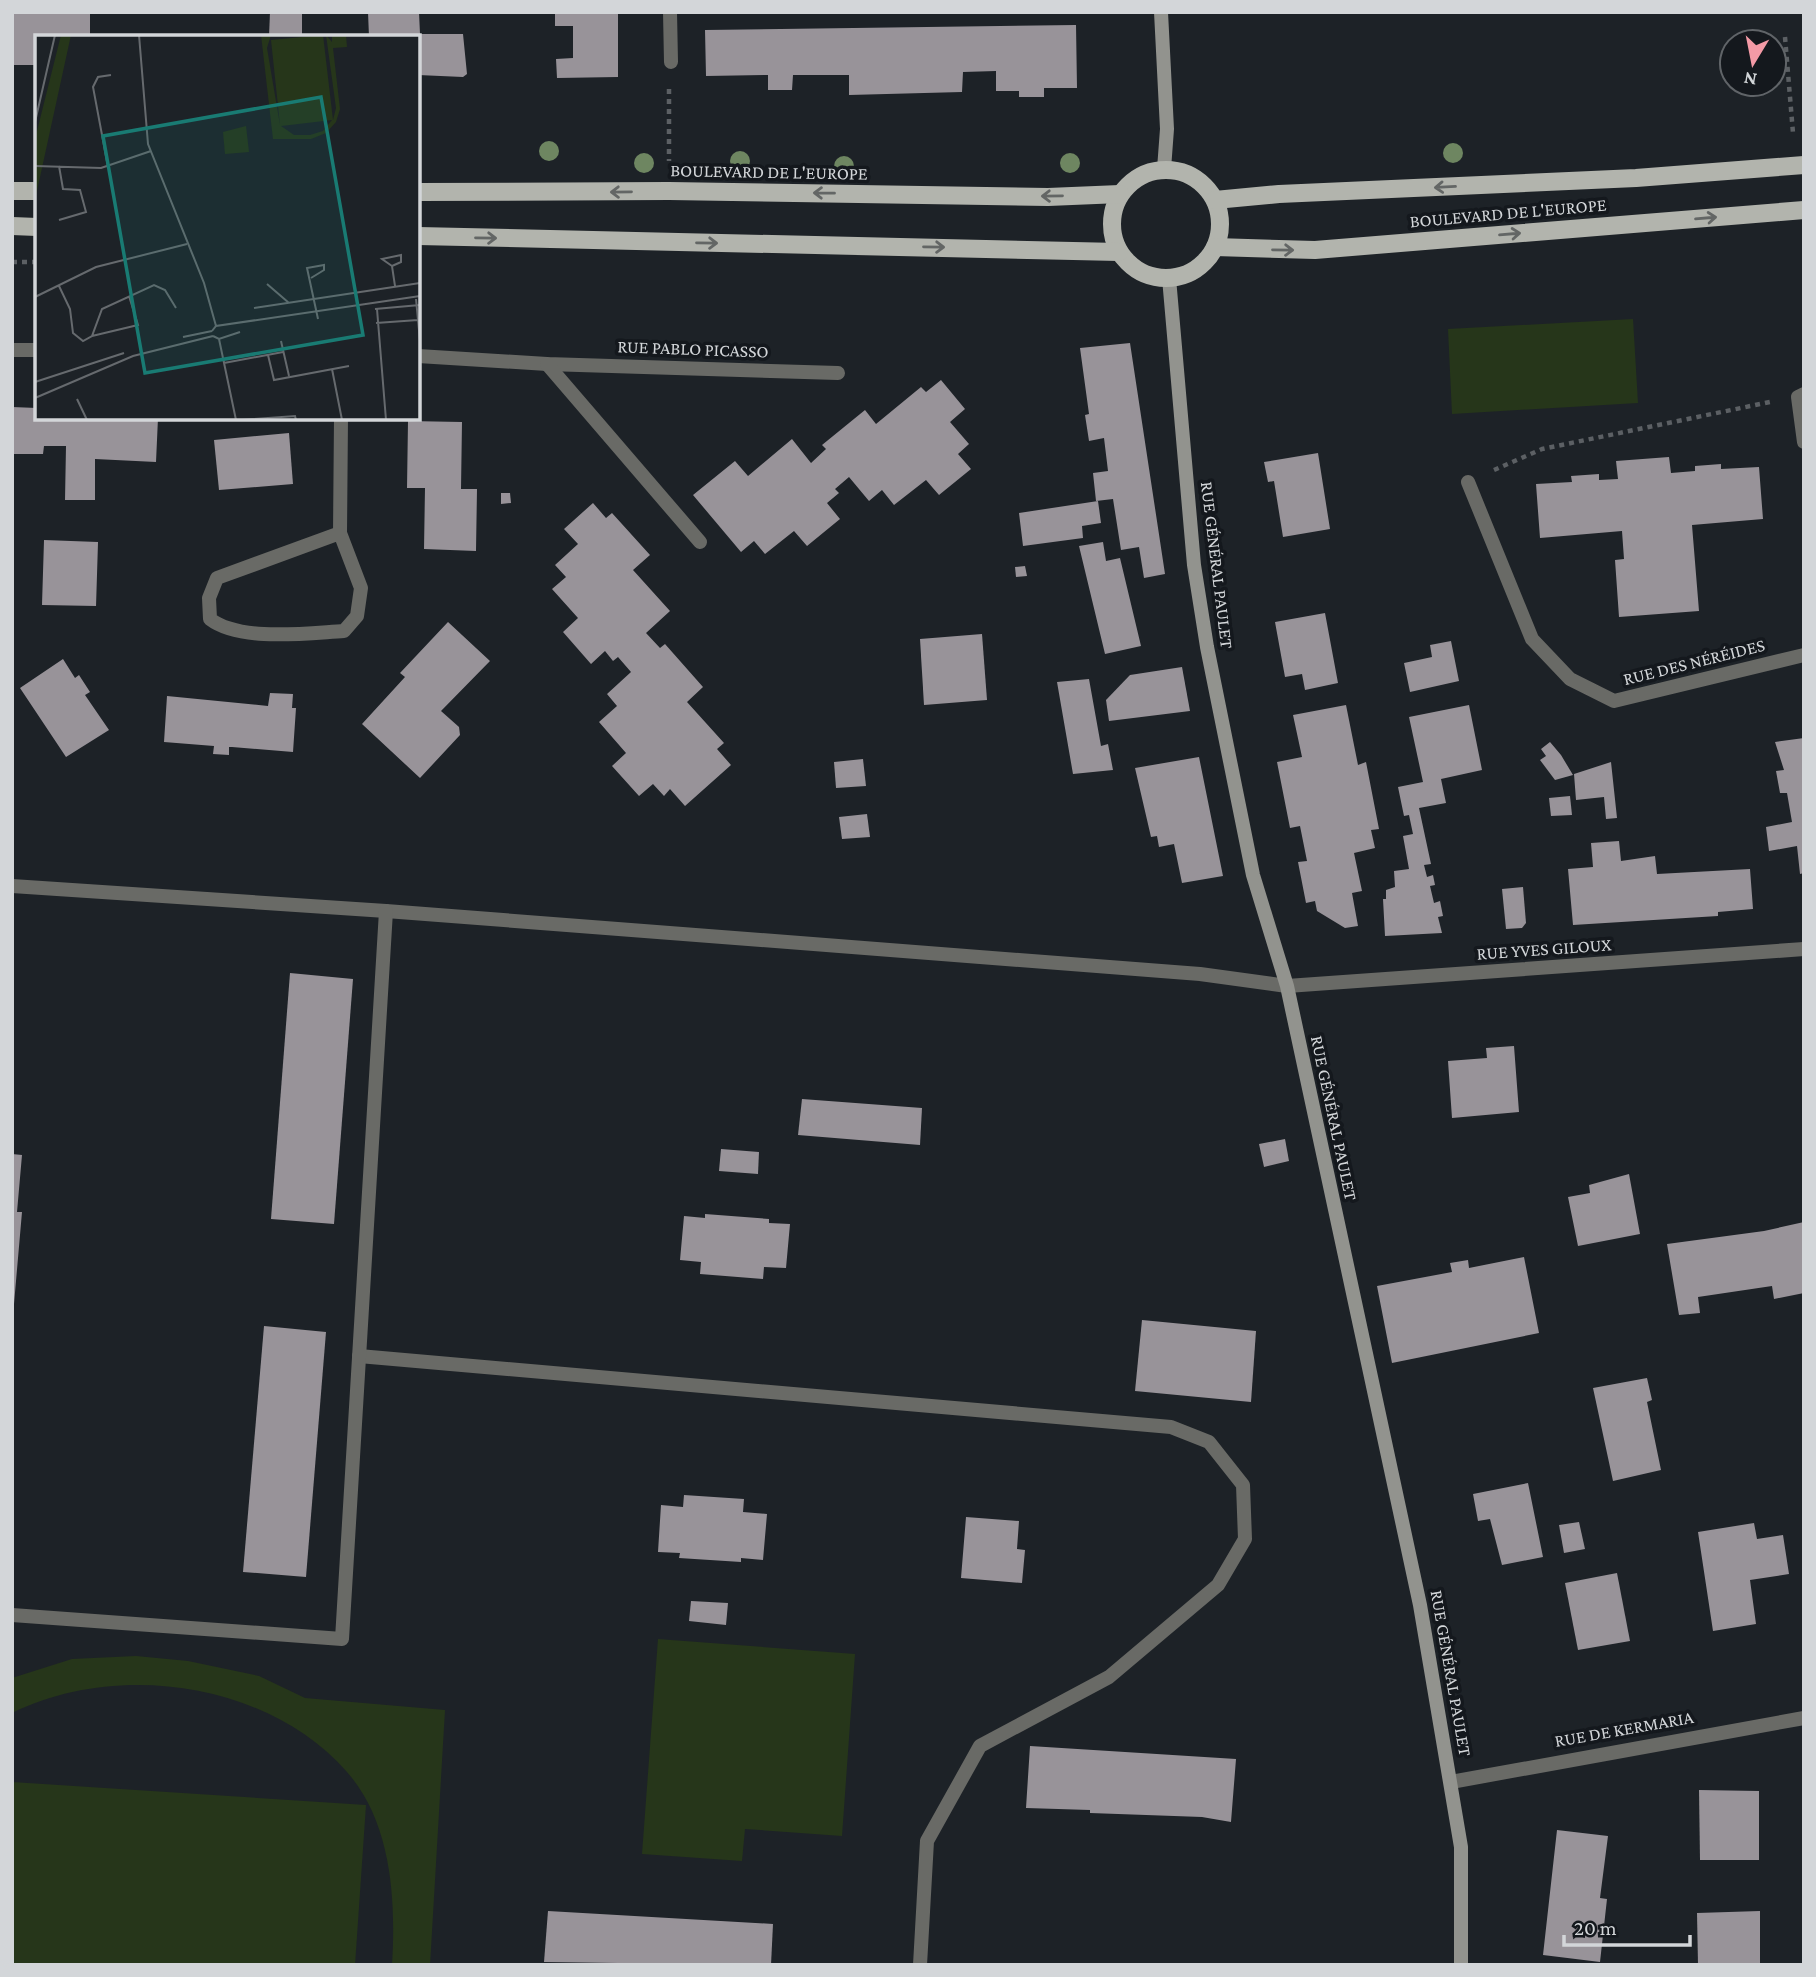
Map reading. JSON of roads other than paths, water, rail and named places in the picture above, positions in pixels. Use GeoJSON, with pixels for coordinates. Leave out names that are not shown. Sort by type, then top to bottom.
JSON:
{"type":"FeatureCollection","features":[{"type":"Feature","properties":{"kind":"main road","name":"BOULEVARD DE L'EUROPE"},"geometry":{"type":"LineString","coordinates":[[1215,200],[1279,194],[1636,178],[1804,165]]}},
{"type":"Feature","properties":{"kind":"main road"},"geometry":{"type":"LineString","coordinates":[[1164,169],[1194,177],[1215,200],[1220,233],[1214,247],[1196,269],[1169,278],[1150,276],[1132,266],[1119,252],[1114,241],[1112,216],[1120,194],[1132,181],[1164,169]]}},
{"type":"Feature","properties":{"kind":"main road"},"geometry":{"type":"LineString","coordinates":[[12,191],[35,191]]}},
{"type":"Feature","properties":{"kind":"main road","name":"BOULEVARD DE L'EUROPE"},"geometry":{"type":"LineString","coordinates":[[420,192],[669,191],[1048,197],[1120,194]]}},
{"type":"Feature","properties":{"kind":"main road","name":"BOULEVARD DE L'EUROPE"},"geometry":{"type":"LineString","coordinates":[[1214,247],[1315,250],[1804,210]]}},
{"type":"Feature","properties":{"kind":"main road"},"geometry":{"type":"LineString","coordinates":[[12,226],[35,227]]}},
{"type":"Feature","properties":{"kind":"main road"},"geometry":{"type":"LineString","coordinates":[[420,236],[1119,252]]}},
{"type":"Feature","properties":{"kind":"street"},"geometry":{"type":"LineString","coordinates":[[670,12],[671,62]]}},
{"type":"Feature","properties":{"kind":"street"},"geometry":{"type":"LineString","coordinates":[[1161,12],[1167,128],[1164,169]]}},
{"type":"Feature","properties":{"kind":"street","name":"RUE GÉNÉRAL PAULET"},"geometry":{"type":"LineString","coordinates":[[1169,278],[1194,565],[1205,633],[1254,874],[1287,986],[1420,1605],[1461,1847],[1461,1965]]}},
{"type":"Feature","properties":{"kind":"street"},"geometry":{"type":"LineString","coordinates":[[12,349],[35,350]]}},
{"type":"Feature","properties":{"kind":"street","name":"RUE PABLO PICASSO"},"geometry":{"type":"LineString","coordinates":[[420,356],[547,364],[838,373]]}},
{"type":"Feature","properties":{"kind":"street"},"geometry":{"type":"LineString","coordinates":[[547,364],[700,542]]}},
{"type":"Feature","properties":{"kind":"street"},"geometry":{"type":"LineString","coordinates":[[1801,395],[1804,442]]}},
{"type":"Feature","properties":{"kind":"street"},"geometry":{"type":"LineString","coordinates":[[340,533],[217,579],[209,598],[210,619],[222,628],[286,635],[344,631],[357,616],[362,587],[340,533],[341,420]]}},
{"type":"Feature","properties":{"kind":"street","name":"RUE DES NÉRÉIDES"},"geometry":{"type":"LineString","coordinates":[[1468,482],[1532,639],[1570,679],[1614,701],[1804,655]]}},
{"type":"Feature","properties":{"kind":"street","name":"RUE YVES GILOUX"},"geometry":{"type":"LineString","coordinates":[[12,886],[386,911],[1200,974],[1287,986],[1804,949]]}},
{"type":"Feature","properties":{"kind":"street"},"geometry":{"type":"LineString","coordinates":[[12,1615],[342,1639],[386,911]]}},
{"type":"Feature","properties":{"kind":"street"},"geometry":{"type":"LineString","coordinates":[[359,1356],[1171,1427],[1209,1442],[1243,1485],[1245,1539],[1218,1585],[1109,1677],[980,1746],[928,1841],[920,1965]]}},
{"type":"Feature","properties":{"kind":"street","name":"RUE DE KERMARIA"},"geometry":{"type":"LineString","coordinates":[[1451,1782],[1804,1718]]}}]}
